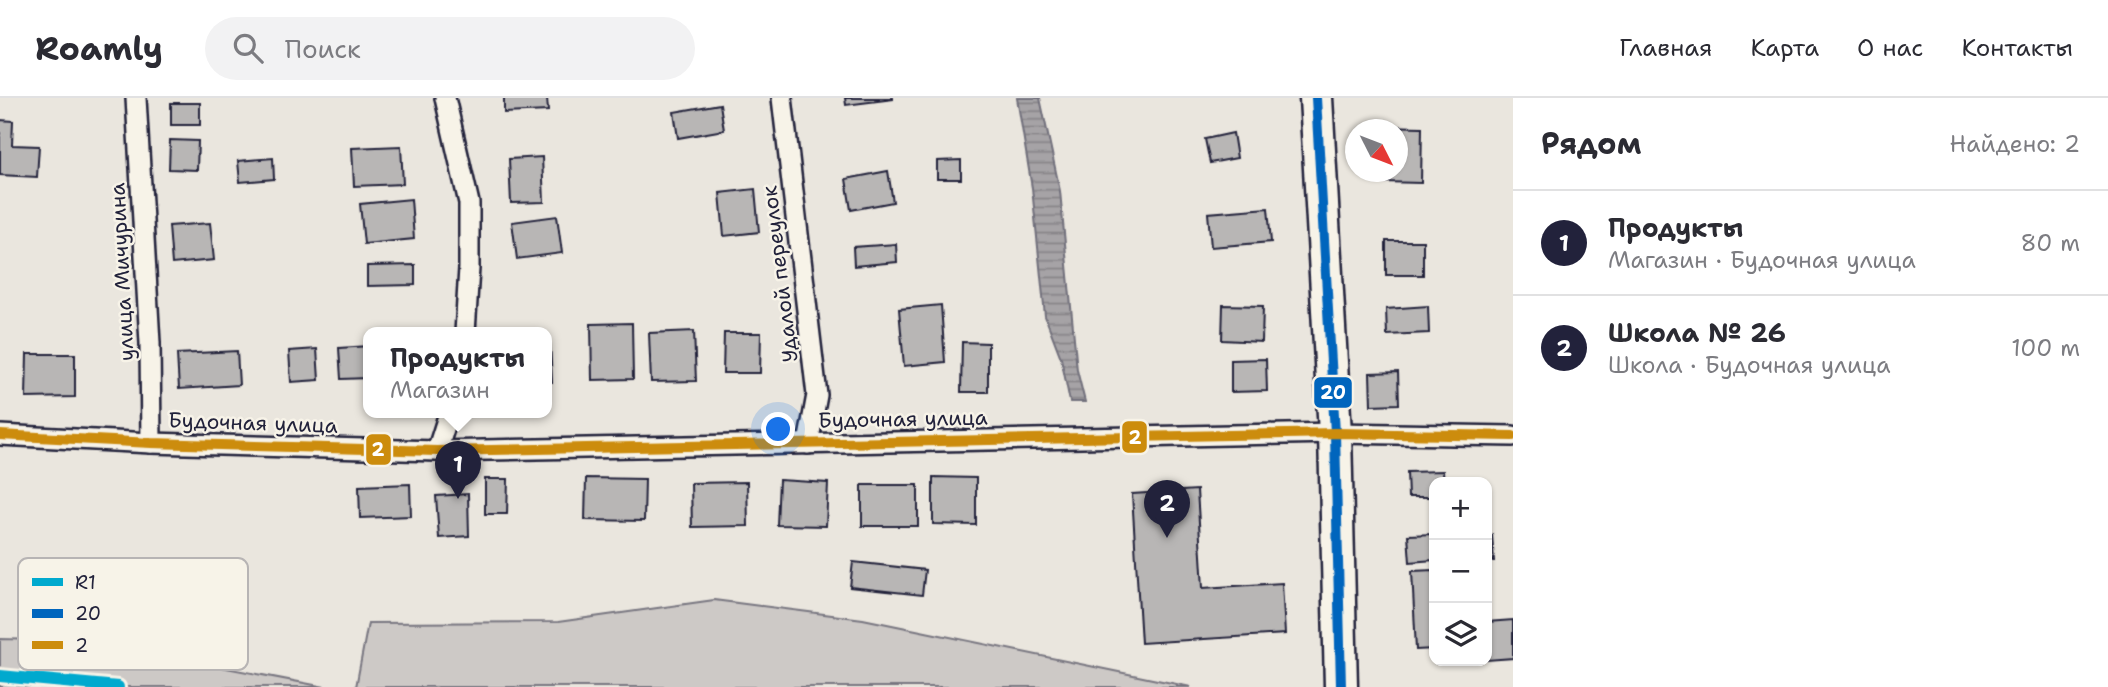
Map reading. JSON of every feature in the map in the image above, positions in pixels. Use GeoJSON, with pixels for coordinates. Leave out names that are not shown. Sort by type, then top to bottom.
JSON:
{"type":"FeatureCollection","features":[{"type":"Feature","properties":{"kind":"main road"},"geometry":{"type":"LineString","coordinates":[[1316,98],[1335,433],[1341,687]]}},
{"type":"Feature","properties":{"kind":"street","name":"улица Мичурина"},"geometry":{"type":"LineString","coordinates":[[136,98],[150,343],[151,443]]}},
{"type":"Feature","properties":{"kind":"street"},"geometry":{"type":"LineString","coordinates":[[445,98],[469,203],[465,327]]}},
{"type":"Feature","properties":{"kind":"street","name":"Удалой переулок"},"geometry":{"type":"LineString","coordinates":[[782,98],[817,394],[808,444]]}},
{"type":"Feature","properties":{"kind":"street"},"geometry":{"type":"LineString","coordinates":[[437,452],[447,418]]}},
{"type":"Feature","properties":{"kind":"street","name":"Будочная улица"},"geometry":{"type":"LineString","coordinates":[[0,435],[151,443],[437,452],[1335,433],[1513,436]]}},
{"type":"Feature","properties":{"kind":"shaded area"},"geometry":{"type":"Polygon","coordinates":[[[1017,98],[1040,98],[1060,191],[1077,370],[1085,402],[1070,402],[1061,358],[1045,316],[1032,188],[1017,98]]]}},
{"type":"Feature","properties":{"kind":"shaded area"},"geometry":{"type":"Polygon","coordinates":[[[714,600],[863,619],[1191,687],[356,687],[368,623],[558,622],[714,600]]]}},
{"type":"Feature","properties":{"kind":"shaded area"},"geometry":{"type":"Polygon","coordinates":[[[0,639],[18,639],[18,670],[236,670],[325,687],[0,687],[0,639]]]}},
{"type":"Feature","properties":{"kind":"building"},"geometry":{"type":"Polygon","coordinates":[[[504,98],[547,98],[548,111],[504,113],[504,98]]]}},
{"type":"Feature","properties":{"kind":"building"},"geometry":{"type":"Polygon","coordinates":[[[845,98],[893,98],[893,99],[846,105],[845,98]]]}},
{"type":"Feature","properties":{"kind":"building"},"geometry":{"type":"Polygon","coordinates":[[[171,103],[200,103],[200,125],[171,125],[171,103]]]}},
{"type":"Feature","properties":{"kind":"building"},"geometry":{"type":"Polygon","coordinates":[[[720,104],[724,130],[678,138],[674,112],[720,104]]]}},
{"type":"Feature","properties":{"kind":"building"},"geometry":{"type":"Polygon","coordinates":[[[0,120],[13,121],[12,145],[39,146],[37,177],[0,175],[0,120]]]}},
{"type":"Feature","properties":{"kind":"building"},"geometry":{"type":"Polygon","coordinates":[[[1408,127],[1422,127],[1421,183],[1382,182],[1408,182],[1408,127]]]}},
{"type":"Feature","properties":{"kind":"building"},"geometry":{"type":"Polygon","coordinates":[[[1233,133],[1237,158],[1210,163],[1205,139],[1233,133]]]}},
{"type":"Feature","properties":{"kind":"building"},"geometry":{"type":"Polygon","coordinates":[[[170,140],[198,141],[197,170],[169,169],[170,140]]]}},
{"type":"Feature","properties":{"kind":"building"},"geometry":{"type":"Polygon","coordinates":[[[401,146],[403,184],[354,186],[352,148],[401,146]]]}},
{"type":"Feature","properties":{"kind":"building"},"geometry":{"type":"Polygon","coordinates":[[[542,157],[544,202],[511,203],[509,159],[542,157]]]}},
{"type":"Feature","properties":{"kind":"building"},"geometry":{"type":"Polygon","coordinates":[[[273,158],[274,179],[240,182],[238,161],[273,158]]]}},
{"type":"Feature","properties":{"kind":"building"},"geometry":{"type":"Polygon","coordinates":[[[961,160],[961,179],[937,179],[937,161],[961,160]]]}},
{"type":"Feature","properties":{"kind":"building"},"geometry":{"type":"Polygon","coordinates":[[[888,171],[893,202],[851,210],[846,179],[888,171]]]}},
{"type":"Feature","properties":{"kind":"building"},"geometry":{"type":"Polygon","coordinates":[[[755,189],[759,232],[724,236],[720,193],[755,189]]]}},
{"type":"Feature","properties":{"kind":"building"},"geometry":{"type":"Polygon","coordinates":[[[411,199],[414,239],[364,244],[360,204],[411,199]]]}},
{"type":"Feature","properties":{"kind":"building"},"geometry":{"type":"Polygon","coordinates":[[[1268,208],[1271,242],[1211,247],[1208,213],[1268,208]]]}},
{"type":"Feature","properties":{"kind":"building"},"geometry":{"type":"Polygon","coordinates":[[[557,216],[562,253],[517,259],[512,222],[557,216]]]}},
{"type":"Feature","properties":{"kind":"building"},"geometry":{"type":"Polygon","coordinates":[[[210,223],[214,260],[172,264],[169,226],[210,223]]]}},
{"type":"Feature","properties":{"kind":"building"},"geometry":{"type":"Polygon","coordinates":[[[1386,241],[1423,241],[1423,275],[1386,275],[1386,241]]]}},
{"type":"Feature","properties":{"kind":"building"},"geometry":{"type":"Polygon","coordinates":[[[896,244],[897,262],[854,266],[853,247],[896,244]]]}},
{"type":"Feature","properties":{"kind":"building"},"geometry":{"type":"Polygon","coordinates":[[[415,265],[415,285],[367,286],[367,266],[415,265]]]}},
{"type":"Feature","properties":{"kind":"building"},"geometry":{"type":"Polygon","coordinates":[[[941,305],[945,362],[904,366],[899,309],[941,305]]]}},
{"type":"Feature","properties":{"kind":"building"},"geometry":{"type":"Polygon","coordinates":[[[1223,305],[1263,306],[1262,342],[1222,340],[1223,305]]]}},
{"type":"Feature","properties":{"kind":"building"},"geometry":{"type":"Polygon","coordinates":[[[1428,306],[1429,333],[1387,335],[1386,309],[1428,306]]]}},
{"type":"Feature","properties":{"kind":"building"},"geometry":{"type":"Polygon","coordinates":[[[632,323],[633,379],[592,380],[591,324],[632,323]]]}},
{"type":"Feature","properties":{"kind":"building"},"geometry":{"type":"Polygon","coordinates":[[[694,331],[696,381],[651,382],[649,333],[694,331]]]}},
{"type":"Feature","properties":{"kind":"building"},"geometry":{"type":"Polygon","coordinates":[[[724,333],[761,333],[760,373],[723,373],[724,333]]]}},
{"type":"Feature","properties":{"kind":"building"},"geometry":{"type":"Polygon","coordinates":[[[962,342],[988,343],[988,392],[961,392],[962,342]]]}},
{"type":"Feature","properties":{"kind":"building"},"geometry":{"type":"Polygon","coordinates":[[[363,346],[363,378],[341,379],[339,348],[363,346]]]}},
{"type":"Feature","properties":{"kind":"building"},"geometry":{"type":"Polygon","coordinates":[[[317,349],[319,380],[291,382],[289,351],[317,349]]]}},
{"type":"Feature","properties":{"kind":"building"},"geometry":{"type":"Polygon","coordinates":[[[237,351],[239,385],[179,389],[177,354],[237,351]]]}},
{"type":"Feature","properties":{"kind":"building"},"geometry":{"type":"Polygon","coordinates":[[[27,354],[75,354],[75,397],[26,398],[27,354]]]}},
{"type":"Feature","properties":{"kind":"building"},"geometry":{"type":"Polygon","coordinates":[[[1266,359],[1267,391],[1231,392],[1231,360],[1266,359]]]}},
{"type":"Feature","properties":{"kind":"building"},"geometry":{"type":"Polygon","coordinates":[[[1398,372],[1399,404],[1371,405],[1370,373],[1398,372]]]}},
{"type":"Feature","properties":{"kind":"building"},"geometry":{"type":"Polygon","coordinates":[[[1443,471],[1444,477],[1429,477],[1429,497],[1408,497],[1407,472],[1443,471]]]}},
{"type":"Feature","properties":{"kind":"building"},"geometry":{"type":"Polygon","coordinates":[[[933,477],[976,478],[976,525],[933,524],[933,477]]]}},
{"type":"Feature","properties":{"kind":"building"},"geometry":{"type":"Polygon","coordinates":[[[586,478],[645,479],[644,521],[585,520],[586,478]]]}},
{"type":"Feature","properties":{"kind":"building"},"geometry":{"type":"Polygon","coordinates":[[[485,479],[508,479],[507,514],[485,514],[485,479]]]}},
{"type":"Feature","properties":{"kind":"building"},"geometry":{"type":"Polygon","coordinates":[[[779,480],[828,483],[826,526],[777,525],[779,480]]]}},
{"type":"Feature","properties":{"kind":"building"},"geometry":{"type":"Polygon","coordinates":[[[747,482],[748,526],[692,527],[691,483],[747,482]]]}},
{"type":"Feature","properties":{"kind":"building"},"geometry":{"type":"Polygon","coordinates":[[[410,484],[411,516],[360,518],[359,486],[410,484]]]}},
{"type":"Feature","properties":{"kind":"building"},"geometry":{"type":"Polygon","coordinates":[[[862,485],[918,485],[918,526],[862,526],[862,485]]]}},
{"type":"Feature","properties":{"kind":"building"},"geometry":{"type":"Polygon","coordinates":[[[1197,490],[1203,588],[1282,583],[1285,634],[1141,643],[1132,494],[1197,490]]]}},
{"type":"Feature","properties":{"kind":"building"},"geometry":{"type":"Polygon","coordinates":[[[468,494],[469,536],[439,538],[436,496],[468,494]]]}},
{"type":"Feature","properties":{"kind":"building"},"geometry":{"type":"Polygon","coordinates":[[[1429,534],[1429,560],[1410,562],[1408,535],[1429,534]]]}},
{"type":"Feature","properties":{"kind":"building"},"geometry":{"type":"Polygon","coordinates":[[[853,562],[925,570],[922,595],[850,587],[853,562]]]}},
{"type":"Feature","properties":{"kind":"building"},"geometry":{"type":"Polygon","coordinates":[[[1429,570],[1429,649],[1416,650],[1412,571],[1429,570]]]}},
{"type":"Feature","properties":{"kind":"building"},"geometry":{"type":"Polygon","coordinates":[[[1513,620],[1513,658],[1492,660],[1492,622],[1513,620]]]}},
{"type":"Feature","properties":{"kind":"transit line","name":"20"},"geometry":{"type":"LineString","coordinates":[[1316,98],[1335,433],[1341,687]]}},
{"type":"Feature","properties":{"kind":"transit line","name":"2"},"geometry":{"type":"LineString","coordinates":[[0,435],[151,443],[437,451],[1335,433],[1513,436]]}},
{"type":"Feature","properties":{"kind":"transit line","name":"R1"},"geometry":{"type":"LineString","coordinates":[[0,676],[118,687]]}},
{"type":"Feature","properties":{"kind":"place","name":"Продукты"},"geometry":{"type":"Point","coordinates":[458,499]}},
{"type":"Feature","properties":{"kind":"place","name":"Школа № 26"},"geometry":{"type":"Point","coordinates":[1167,538]}}]}
